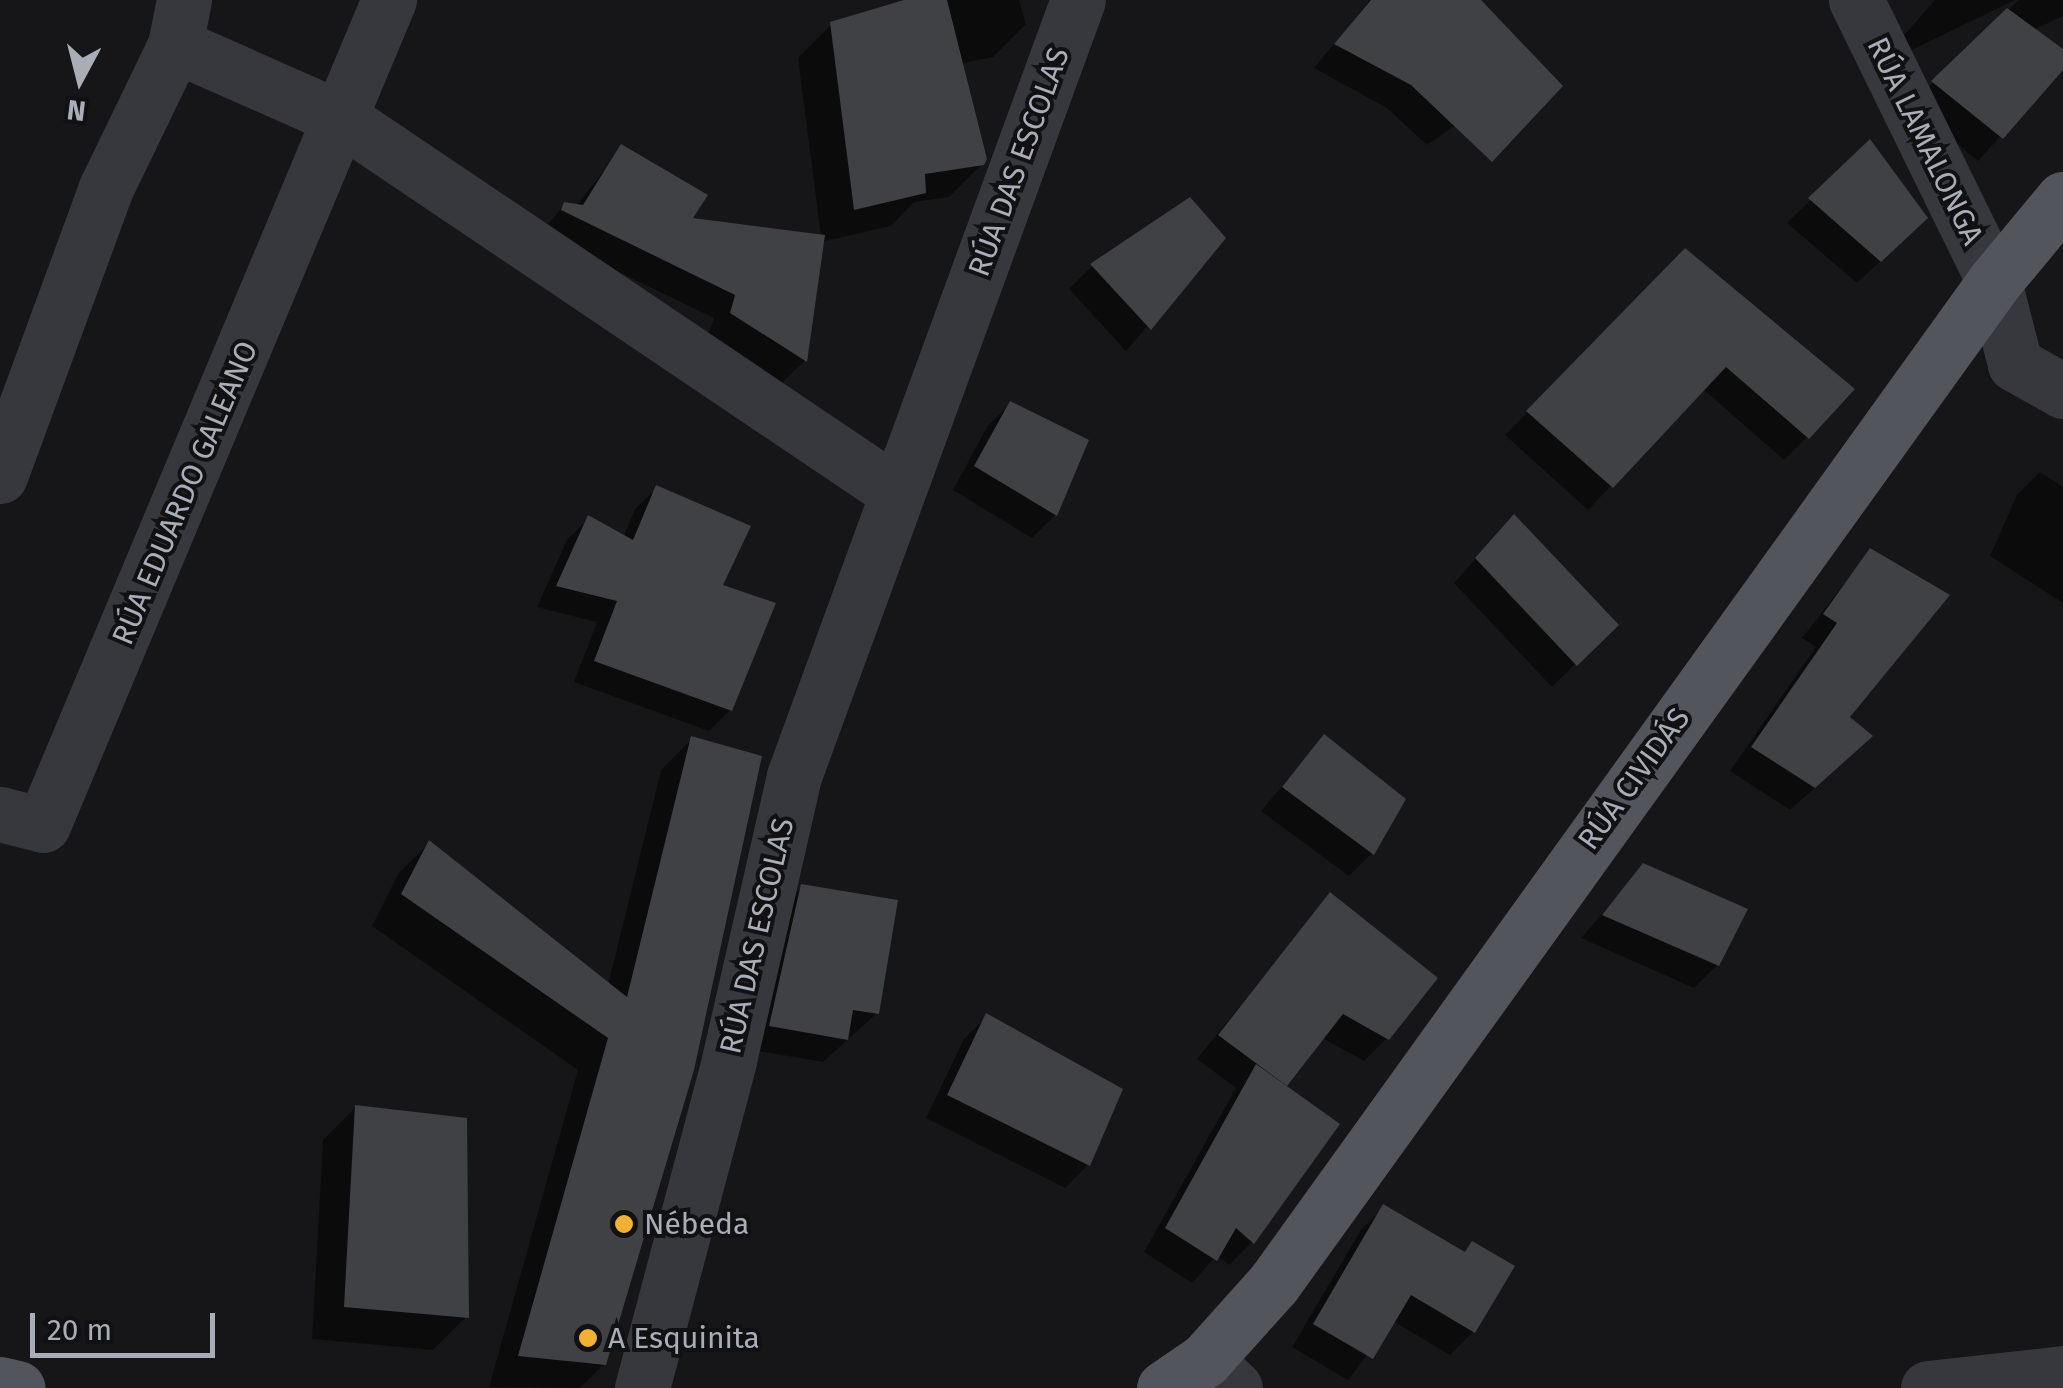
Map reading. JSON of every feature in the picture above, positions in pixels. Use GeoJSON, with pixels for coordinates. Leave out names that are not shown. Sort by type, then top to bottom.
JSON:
{"type":"FeatureCollection","features":[{"type":"Feature","properties":{"kind":"main road","name":"RÚA CIVIDÁS"},"geometry":{"type":"LineString","coordinates":[[1201,1379],[1994,282],[2063,199]]}},
{"type":"Feature","properties":{"kind":"main road"},"geometry":{"type":"LineString","coordinates":[[0,1384],[18,1388]]}},
{"type":"Feature","properties":{"kind":"street","name":"RÚA EDUARDO GALEANO"},"geometry":{"type":"LineString","coordinates":[[0,814],[43,825],[344,120],[388,0]]}},
{"type":"Feature","properties":{"kind":"street","name":"RÚA DAS ESCOLAS"},"geometry":{"type":"LineString","coordinates":[[642,1388],[729,1060],[794,776],[1078,0]]}},
{"type":"Feature","properties":{"kind":"street","name":"RÚA LAMALONGA"},"geometry":{"type":"LineString","coordinates":[[1856,0],[1994,282],[2015,364],[2063,391]]}},
{"type":"Feature","properties":{"kind":"street"},"geometry":{"type":"LineString","coordinates":[[0,476],[105,190],[180,23],[344,120],[896,492]]}},
{"type":"Feature","properties":{"kind":"street"},"geometry":{"type":"LineString","coordinates":[[1928,1388],[2008,1384],[2063,1373]]}},
{"type":"Feature","properties":{"kind":"building"},"geometry":{"type":"Polygon","coordinates":[[[904,0],[947,0],[987,159],[984,165],[925,174],[926,193],[854,210],[830,22],[904,0]]]}},
{"type":"Feature","properties":{"kind":"building"},"geometry":{"type":"Polygon","coordinates":[[[1371,0],[1481,0],[1563,86],[1492,162],[1411,85],[1334,44],[1371,0]]]}},
{"type":"Feature","properties":{"kind":"building"},"geometry":{"type":"Polygon","coordinates":[[[2007,8],[2063,49],[2063,70],[2003,139],[1931,81],[2007,8]]]}},
{"type":"Feature","properties":{"kind":"building"},"geometry":{"type":"Polygon","coordinates":[[[1870,139],[1928,218],[1881,262],[1808,198],[1870,139]]]}},
{"type":"Feature","properties":{"kind":"building"},"geometry":{"type":"Polygon","coordinates":[[[621,144],[708,195],[693,218],[825,235],[807,362],[730,313],[735,295],[561,210],[564,202],[583,205],[621,144]]]}},
{"type":"Feature","properties":{"kind":"building"},"geometry":{"type":"Polygon","coordinates":[[[1190,197],[1226,238],[1151,330],[1090,264],[1190,197]]]}},
{"type":"Feature","properties":{"kind":"building"},"geometry":{"type":"Polygon","coordinates":[[[1685,248],[1855,389],[1809,439],[1726,367],[1613,488],[1526,411],[1685,248]]]}},
{"type":"Feature","properties":{"kind":"building"},"geometry":{"type":"Polygon","coordinates":[[[1010,401],[1089,440],[1057,516],[974,466],[1010,401]]]}},
{"type":"Feature","properties":{"kind":"building"},"geometry":{"type":"Polygon","coordinates":[[[656,485],[751,526],[723,585],[776,603],[732,711],[594,661],[617,601],[556,586],[588,515],[633,540],[656,485]]]}},
{"type":"Feature","properties":{"kind":"building"},"geometry":{"type":"Polygon","coordinates":[[[1514,514],[1619,625],[1577,666],[1475,558],[1514,514]]]}},
{"type":"Feature","properties":{"kind":"building"},"geometry":{"type":"Polygon","coordinates":[[[1870,548],[1950,595],[1850,717],[1873,736],[1815,788],[1751,747],[1837,623],[1823,614],[1870,548]]]}},
{"type":"Feature","properties":{"kind":"building"},"geometry":{"type":"Polygon","coordinates":[[[1324,734],[1406,799],[1374,855],[1282,787],[1324,734]]]}},
{"type":"Feature","properties":{"kind":"building"},"geometry":{"type":"Polygon","coordinates":[[[691,736],[762,756],[694,1070],[606,1365],[518,1356],[608,1038],[401,894],[429,840],[627,997],[691,736]]]}},
{"type":"Feature","properties":{"kind":"building"},"geometry":{"type":"Polygon","coordinates":[[[1643,863],[1748,909],[1719,966],[1602,915],[1643,863]]]}},
{"type":"Feature","properties":{"kind":"building"},"geometry":{"type":"Polygon","coordinates":[[[801,884],[898,900],[879,1014],[853,1010],[848,1040],[769,1026],[801,884]]]}},
{"type":"Feature","properties":{"kind":"building"},"geometry":{"type":"Polygon","coordinates":[[[1330,892],[1438,978],[1389,1040],[1343,1014],[1287,1086],[1218,1035],[1330,892]]]}},
{"type":"Feature","properties":{"kind":"building"},"geometry":{"type":"Polygon","coordinates":[[[986,1013],[1123,1089],[1090,1166],[947,1095],[986,1013]]]}},
{"type":"Feature","properties":{"kind":"building"},"geometry":{"type":"Polygon","coordinates":[[[1256,1064],[1340,1124],[1254,1244],[1236,1228],[1217,1261],[1165,1228],[1256,1064]]]}},
{"type":"Feature","properties":{"kind":"building"},"geometry":{"type":"Polygon","coordinates":[[[355,1105],[467,1118],[469,1318],[344,1307],[355,1105]]]}},
{"type":"Feature","properties":{"kind":"building"},"geometry":{"type":"Polygon","coordinates":[[[1383,1204],[1465,1252],[1472,1241],[1515,1266],[1475,1333],[1411,1295],[1373,1359],[1313,1324],[1383,1204]]]}},
{"type":"Feature","properties":{"kind":"place","name":"Nébeda"},"geometry":{"type":"Point","coordinates":[624,1224]}},
{"type":"Feature","properties":{"kind":"place","name":"A Esquinita"},"geometry":{"type":"Point","coordinates":[588,1338]}}]}
